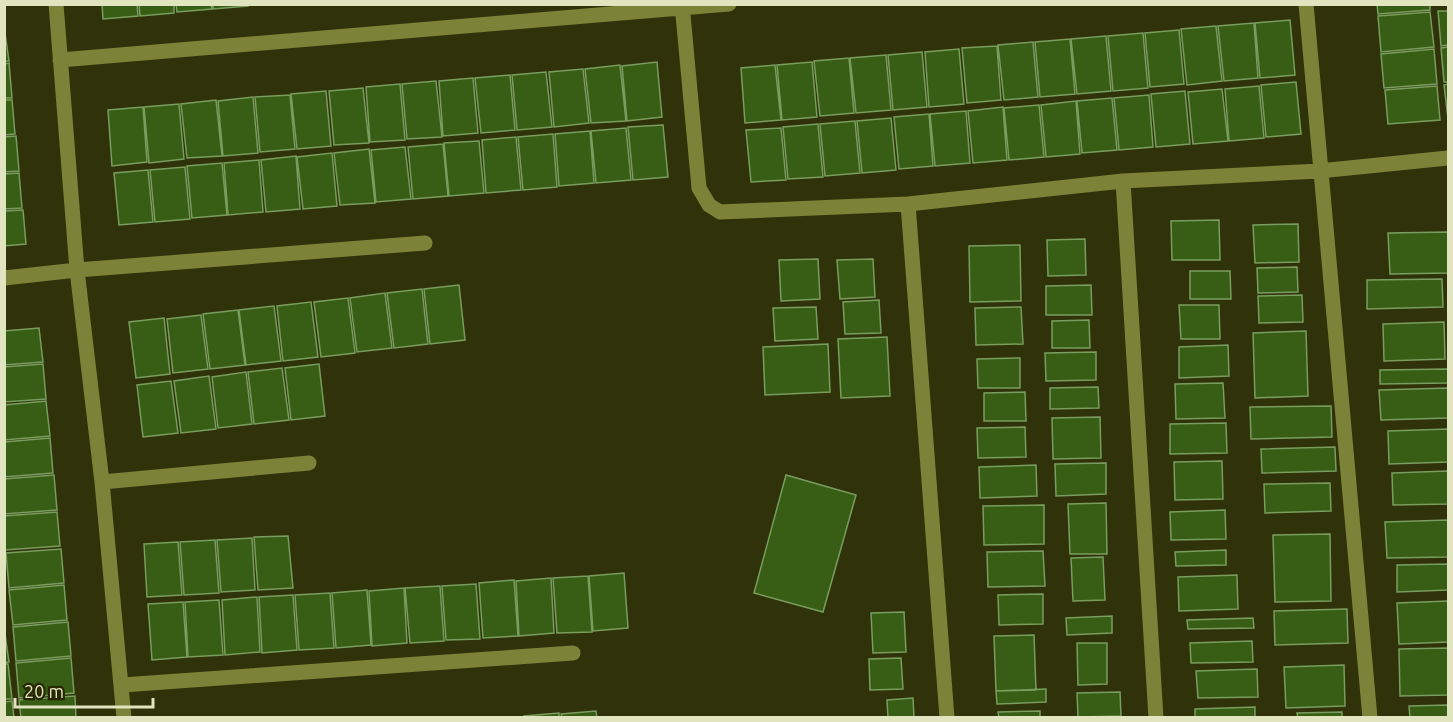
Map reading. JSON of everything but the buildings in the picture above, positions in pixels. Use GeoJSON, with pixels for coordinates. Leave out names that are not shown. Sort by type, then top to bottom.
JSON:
{"type":"FeatureCollection","features":[{"type":"Feature","properties":{"kind":"street"},"geometry":{"type":"LineString","coordinates":[[56,4],[77,270],[102,482],[124,717]]}},
{"type":"Feature","properties":{"kind":"street"},"geometry":{"type":"LineString","coordinates":[[60,60],[729,4]]}},
{"type":"Feature","properties":{"kind":"street"},"geometry":{"type":"LineString","coordinates":[[1306,4],[1319,171],[1370,717]]}},
{"type":"Feature","properties":{"kind":"street"},"geometry":{"type":"LineString","coordinates":[[682,7],[699,188],[709,205],[720,212],[908,204],[1123,181],[1319,171],[1449,158]]}},
{"type":"Feature","properties":{"kind":"street"},"geometry":{"type":"LineString","coordinates":[[1123,181],[1156,717]]}},
{"type":"Feature","properties":{"kind":"street"},"geometry":{"type":"LineString","coordinates":[[908,204],[947,717]]}},
{"type":"Feature","properties":{"kind":"street"},"geometry":{"type":"LineString","coordinates":[[4,278],[77,270],[425,243]]}},
{"type":"Feature","properties":{"kind":"street"},"geometry":{"type":"LineString","coordinates":[[102,482],[309,463]]}},
{"type":"Feature","properties":{"kind":"street"},"geometry":{"type":"LineString","coordinates":[[122,685],[573,653]]}}]}
